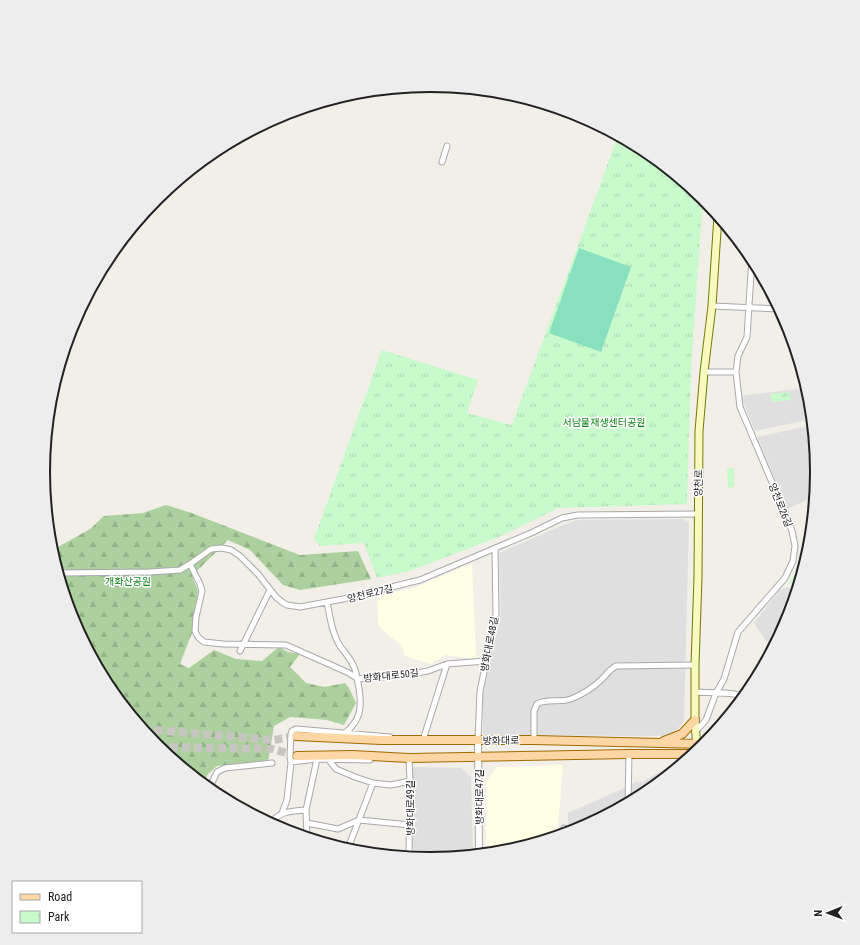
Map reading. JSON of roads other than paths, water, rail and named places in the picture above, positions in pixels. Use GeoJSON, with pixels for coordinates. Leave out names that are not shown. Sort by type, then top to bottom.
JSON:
{"type":"FeatureCollection","features":[{"type":"Feature","properties":{"kind":"main road","name":"양천로"},"geometry":{"type":"LineString","coordinates":[[698,742],[695,732],[695,665],[698,577],[699,431],[712,306],[717,224]]}},
{"type":"Feature","properties":{"kind":"main road"},"geometry":{"type":"LineString","coordinates":[[659,743],[682,734],[695,720]]}},
{"type":"Feature","properties":{"kind":"main road","name":"방화대로"},"geometry":{"type":"LineString","coordinates":[[296,736],[381,740],[534,740],[659,743],[694,746]]}},
{"type":"Feature","properties":{"kind":"main road","name":"방화대로"},"geometry":{"type":"LineString","coordinates":[[294,759],[352,755],[409,758],[685,754]]}},
{"type":"Feature","properties":{"kind":"street"},"geometry":{"type":"LineString","coordinates":[[442,162],[447,146]]}},
{"type":"Feature","properties":{"kind":"street","name":"양천로26길"},"geometry":{"type":"LineString","coordinates":[[695,732],[706,720],[716,693],[724,679],[738,632],[785,578],[792,561],[795,546],[792,531],[785,513],[740,406],[736,372],[738,356],[747,337],[751,270]]}},
{"type":"Feature","properties":{"kind":"street"},"geometry":{"type":"LineString","coordinates":[[712,306],[773,309]]}},
{"type":"Feature","properties":{"kind":"street"},"geometry":{"type":"LineString","coordinates":[[704,372],[736,372]]}},
{"type":"Feature","properties":{"kind":"street","name":"양천로27길"},"geometry":{"type":"LineString","coordinates":[[64,573],[167,572],[180,570],[211,549],[222,548],[231,550],[240,556],[258,574],[276,597],[288,605],[300,607],[420,580],[531,533],[562,518],[573,516],[698,514]]}},
{"type":"Feature","properties":{"kind":"street","name":"방화대로48길"},"geometry":{"type":"LineString","coordinates":[[478,740],[480,691],[496,615],[494,548]]}},
{"type":"Feature","properties":{"kind":"street"},"geometry":{"type":"LineString","coordinates":[[190,564],[202,591],[196,617],[195,631],[198,637],[204,642],[286,645],[349,673],[358,679]]}},
{"type":"Feature","properties":{"kind":"street"},"geometry":{"type":"LineString","coordinates":[[240,651],[270,590]]}},
{"type":"Feature","properties":{"kind":"street"},"geometry":{"type":"LineString","coordinates":[[327,602],[331,623],[340,646],[352,661],[358,679],[361,700],[359,717],[353,727],[344,734]]}},
{"type":"Feature","properties":{"kind":"street","name":"방화대로50길"},"geometry":{"type":"LineString","coordinates":[[358,679],[404,675],[447,664],[486,661]]}},
{"type":"Feature","properties":{"kind":"street"},"geometry":{"type":"LineString","coordinates":[[423,740],[447,664]]}},
{"type":"Feature","properties":{"kind":"street"},"geometry":{"type":"LineString","coordinates":[[534,740],[534,711],[537,704],[542,702],[566,701],[573,698],[596,684],[616,666],[695,665]]}},
{"type":"Feature","properties":{"kind":"street"},"geometry":{"type":"LineString","coordinates":[[695,692],[739,694]]}},
{"type":"Feature","properties":{"kind":"street"},"geometry":{"type":"LineString","coordinates":[[397,739],[381,736],[296,729],[292,731],[291,734],[290,757],[294,759],[329,760],[399,758]]}},
{"type":"Feature","properties":{"kind":"street","name":"방화대로47길"},"geometry":{"type":"LineString","coordinates":[[478,740],[479,849]]}},
{"type":"Feature","properties":{"kind":"street"},"geometry":{"type":"LineString","coordinates":[[628,797],[629,754]]}},
{"type":"Feature","properties":{"kind":"street","name":"방화대로49길"},"geometry":{"type":"LineString","coordinates":[[409,758],[409,852]]}},
{"type":"Feature","properties":{"kind":"street"},"geometry":{"type":"LineString","coordinates":[[275,819],[282,813],[287,800],[294,759]]}},
{"type":"Feature","properties":{"kind":"street"},"geometry":{"type":"LineString","coordinates":[[307,832],[306,810],[317,759]]}},
{"type":"Feature","properties":{"kind":"street"},"geometry":{"type":"LineString","coordinates":[[329,760],[336,769],[355,777],[373,782],[391,785],[410,781]]}},
{"type":"Feature","properties":{"kind":"street"},"geometry":{"type":"LineString","coordinates":[[212,783],[217,772],[226,768],[272,763]]}},
{"type":"Feature","properties":{"kind":"street"},"geometry":{"type":"LineString","coordinates":[[350,844],[373,782]]}},
{"type":"Feature","properties":{"kind":"street"},"geometry":{"type":"LineString","coordinates":[[282,813],[306,810]]}},
{"type":"Feature","properties":{"kind":"street"},"geometry":{"type":"LineString","coordinates":[[307,823],[338,829],[359,820],[410,825]]}},
{"type":"Feature","properties":{"kind":"tunnel"},"geometry":{"type":"LineString","coordinates":[[150,730],[274,740],[296,736]]}},
{"type":"Feature","properties":{"kind":"tunnel"},"geometry":{"type":"LineString","coordinates":[[168,747],[273,749],[297,756]]}},
{"type":"Feature","properties":{"kind":"park label","name":"서남물재생센터공원"},"geometry":{"type":"Point","coordinates":[604,422]}},
{"type":"Feature","properties":{"kind":"park label","name":"개화산공원"},"geometry":{"type":"Point","coordinates":[128,581]}}]}
